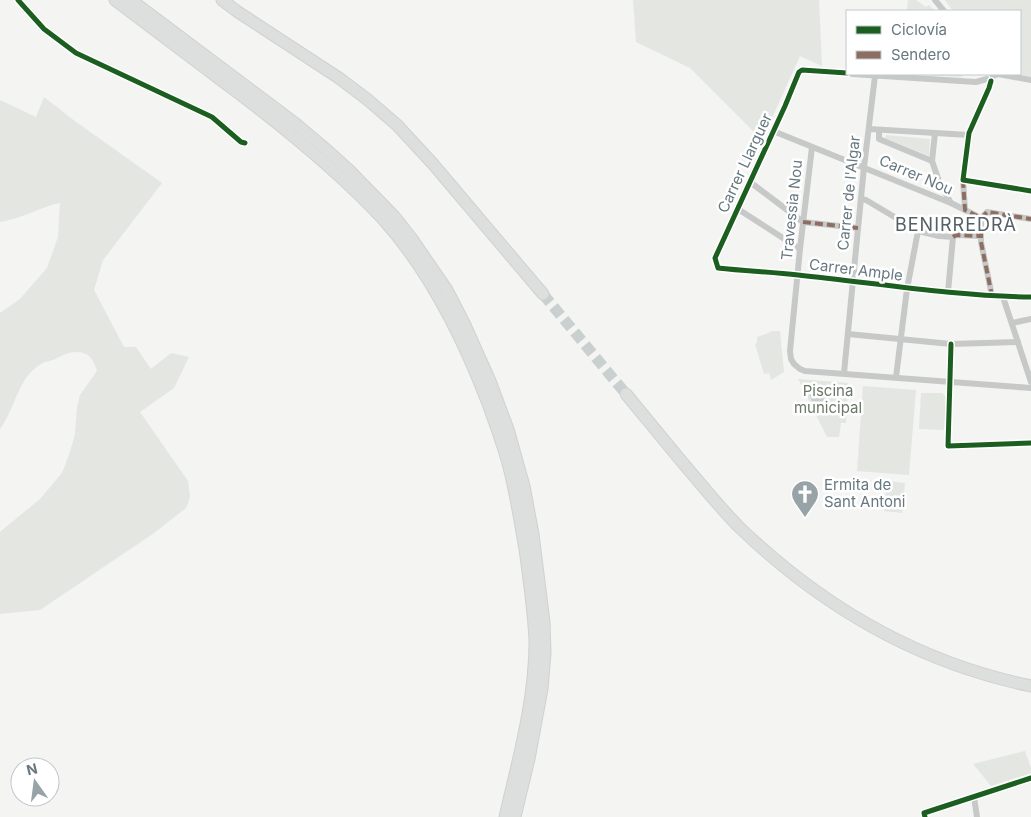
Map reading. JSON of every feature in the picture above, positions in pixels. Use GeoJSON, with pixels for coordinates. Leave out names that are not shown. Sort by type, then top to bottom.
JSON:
{"type":"FeatureCollection","features":[{"type":"Feature","properties":{"kind":"highway"},"geometry":{"type":"LineString","coordinates":[[115,0],[287,130],[346,181],[401,242],[437,296],[458,334],[477,375],[502,441],[509,467],[520,520],[533,614],[534,652],[529,704],[504,817]]}},
{"type":"Feature","properties":{"kind":"highway"},"geometry":{"type":"LineString","coordinates":[[131,0],[296,124],[349,170],[394,216],[412,239],[446,290],[464,323],[490,381],[508,428],[524,486],[533,534],[544,622],[546,653],[542,689],[515,817]]}},
{"type":"Feature","properties":{"kind":"highway"},"geometry":{"type":"LineString","coordinates":[[215,0],[260,33],[280,40]]}},
{"type":"Feature","properties":{"kind":"highway"},"geometry":{"type":"LineString","coordinates":[[222,0],[352,88],[397,125],[434,164],[543,294]]}},
{"type":"Feature","properties":{"kind":"highway"},"geometry":{"type":"LineString","coordinates":[[626,394],[738,526],[771,557],[815,591],[855,618],[925,654],[978,673],[1031,686]]}},
{"type":"Feature","properties":{"kind":"highway"},"geometry":{"type":"LineString","coordinates":[[964,668],[974,677],[1031,694]]}},
{"type":"Feature","properties":{"kind":"highway"},"geometry":{"type":"LineString","coordinates":[[978,673],[1031,682]]}},
{"type":"Feature","properties":{"kind":"street"},"geometry":{"type":"LineString","coordinates":[[18,0],[44,28],[76,54],[212,117],[241,142],[245,143]]}},
{"type":"Feature","properties":{"kind":"street"},"geometry":{"type":"LineString","coordinates":[[935,0],[943,10]]}},
{"type":"Feature","properties":{"kind":"street","name":"Carrer Llarguer"},"geometry":{"type":"LineString","coordinates":[[718,268],[716,258],[786,106],[799,72],[802,70],[846,73]]}},
{"type":"Feature","properties":{"kind":"street"},"geometry":{"type":"LineString","coordinates":[[864,75],[976,82],[990,77],[990,88],[969,135],[964,180],[965,210]]}},
{"type":"Feature","properties":{"kind":"street"},"geometry":{"type":"LineString","coordinates":[[1004,75],[1031,80]]}},
{"type":"Feature","properties":{"kind":"street","name":"Carrer de l'Algar"},"geometry":{"type":"LineString","coordinates":[[844,373],[875,76]]}},
{"type":"Feature","properties":{"kind":"street"},"geometry":{"type":"LineString","coordinates":[[869,129],[969,135]]}},
{"type":"Feature","properties":{"kind":"street"},"geometry":{"type":"LineString","coordinates":[[879,130],[879,139],[932,161]]}},
{"type":"Feature","properties":{"kind":"street","name":"Carrer Nou"},"geometry":{"type":"LineString","coordinates":[[773,131],[864,167],[981,218]]}},
{"type":"Feature","properties":{"kind":"street"},"geometry":{"type":"LineString","coordinates":[[935,133],[932,161],[940,184],[950,203]]}},
{"type":"Feature","properties":{"kind":"street","name":"Travessia Nou"},"geometry":{"type":"LineString","coordinates":[[812,148],[800,249],[790,350],[791,359],[800,369],[844,373]]}},
{"type":"Feature","properties":{"kind":"street"},"geometry":{"type":"LineString","coordinates":[[964,180],[1031,191]]}},
{"type":"Feature","properties":{"kind":"street"},"geometry":{"type":"LineString","coordinates":[[750,182],[803,222],[858,228]]}},
{"type":"Feature","properties":{"kind":"street"},"geometry":{"type":"LineString","coordinates":[[861,199],[866,200],[918,231],[939,236],[980,236]]}},
{"type":"Feature","properties":{"kind":"street"},"geometry":{"type":"LineString","coordinates":[[738,209],[800,249]]}},
{"type":"Feature","properties":{"kind":"street"},"geometry":{"type":"LineString","coordinates":[[992,296],[981,246],[981,218],[987,212],[1031,219]]}},
{"type":"Feature","properties":{"kind":"street"},"geometry":{"type":"LineString","coordinates":[[896,378],[906,288],[918,231]]}},
{"type":"Feature","properties":{"kind":"street"},"geometry":{"type":"LineString","coordinates":[[948,292],[953,237]]}},
{"type":"Feature","properties":{"kind":"street","name":"Carrer Ample"},"geometry":{"type":"LineString","coordinates":[[718,268],[948,292],[1031,297]]}},
{"type":"Feature","properties":{"kind":"street"},"geometry":{"type":"LineString","coordinates":[[1003,296],[1031,382]]}},
{"type":"Feature","properties":{"kind":"street"},"geometry":{"type":"LineString","coordinates":[[1012,323],[1031,319]]}},
{"type":"Feature","properties":{"kind":"street"},"geometry":{"type":"LineString","coordinates":[[848,334],[951,344],[1018,342]]}},
{"type":"Feature","properties":{"kind":"street"},"geometry":{"type":"LineString","coordinates":[[951,344],[948,446],[1031,443]]}},
{"type":"Feature","properties":{"kind":"street"},"geometry":{"type":"LineString","coordinates":[[844,373],[1031,388]]}},
{"type":"Feature","properties":{"kind":"street"},"geometry":{"type":"LineString","coordinates":[[924,817],[924,813],[1031,778]]}},
{"type":"Feature","properties":{"kind":"street"},"geometry":{"type":"LineString","coordinates":[[974,797],[977,817]]}},
{"type":"Feature","properties":{"kind":"green space"},"geometry":{"type":"Polygon","coordinates":[[[633,0],[819,0],[822,66],[800,56],[762,140],[690,68],[636,42],[633,0]]]}},
{"type":"Feature","properties":{"kind":"green space"},"geometry":{"type":"Polygon","coordinates":[[[908,0],[916,0],[926,7],[929,5],[934,10],[907,10],[908,0]]]}},
{"type":"Feature","properties":{"kind":"green space"},"geometry":{"type":"Polygon","coordinates":[[[945,0],[1031,0],[1031,77],[1020,75],[1021,10],[952,10],[945,0]]]}},
{"type":"Feature","properties":{"kind":"green space"},"geometry":{"type":"Polygon","coordinates":[[[925,75],[963,75],[962,77],[925,75]]]}},
{"type":"Feature","properties":{"kind":"green space"},"geometry":{"type":"Polygon","coordinates":[[[44,97],[162,183],[103,260],[94,290],[124,347],[136,347],[151,369],[171,353],[189,357],[174,388],[140,412],[188,481],[190,497],[186,508],[154,533],[40,610],[0,614],[0,532],[40,499],[62,473],[75,434],[80,395],[97,371],[90,357],[81,352],[68,353],[43,363],[27,377],[0,429],[0,313],[20,299],[47,268],[58,237],[60,203],[0,222],[0,100],[36,117],[44,97]]]}},
{"type":"Feature","properties":{"kind":"green space"},"geometry":{"type":"Polygon","coordinates":[[[886,135],[930,139],[929,156],[885,138],[886,135]]]}},
{"type":"Feature","properties":{"kind":"green space"},"geometry":{"type":"Polygon","coordinates":[[[772,331],[780,331],[784,372],[771,380],[769,373],[764,374],[755,344],[757,343],[757,337],[772,331]]]}},
{"type":"Feature","properties":{"kind":"green space","name":"Piscina municipal"},"geometry":{"type":"Polygon","coordinates":[[[798,379],[848,383],[846,423],[841,423],[839,437],[827,437],[798,379]]]}},
{"type":"Feature","properties":{"kind":"green space"},"geometry":{"type":"Polygon","coordinates":[[[863,386],[916,390],[909,475],[857,471],[863,386]]]}},
{"type":"Feature","properties":{"kind":"green space"},"geometry":{"type":"Polygon","coordinates":[[[921,393],[942,393],[946,397],[944,430],[919,429],[921,393]]]}},
{"type":"Feature","properties":{"kind":"green space"},"geometry":{"type":"Polygon","coordinates":[[[887,481],[905,483],[902,513],[884,511],[887,481]]]}},
{"type":"Feature","properties":{"kind":"green space"},"geometry":{"type":"Polygon","coordinates":[[[1025,751],[1031,773],[991,786],[973,764],[1025,751]]]}},
{"type":"Feature","properties":{"kind":"shaded area"},"geometry":{"type":"Polygon","coordinates":[[[819,387],[828,408],[817,413],[808,392],[819,387]]]}},
{"type":"Feature","properties":{"kind":"tunnel"},"geometry":{"type":"LineString","coordinates":[[543,294],[626,394]]}},
{"type":"Feature","properties":{"kind":"marked path"},"geometry":{"type":"LineString","coordinates":[[963,180],[965,210],[981,218],[981,242],[992,296]]}},
{"type":"Feature","properties":{"kind":"marked path"},"geometry":{"type":"LineString","coordinates":[[981,218],[987,212],[1031,219]]}},
{"type":"Feature","properties":{"kind":"marked path"},"geometry":{"type":"LineString","coordinates":[[803,222],[858,228]]}},
{"type":"Feature","properties":{"kind":"marked path"},"geometry":{"type":"LineString","coordinates":[[953,237],[956,235],[980,236]]}},
{"type":"Feature","properties":{"kind":"cycle path"},"geometry":{"type":"LineString","coordinates":[[18,0],[44,29],[76,53],[212,117],[241,142],[245,143]]}},
{"type":"Feature","properties":{"kind":"cycle path"},"geometry":{"type":"LineString","coordinates":[[846,73],[802,70],[799,72],[715,258],[718,268],[944,292],[1031,297]]}},
{"type":"Feature","properties":{"kind":"cycle path"},"geometry":{"type":"LineString","coordinates":[[991,81],[969,133],[963,180],[1031,191]]}},
{"type":"Feature","properties":{"kind":"cycle path"},"geometry":{"type":"LineString","coordinates":[[951,344],[948,446],[1031,443]]}},
{"type":"Feature","properties":{"kind":"cycle path"},"geometry":{"type":"LineString","coordinates":[[925,817],[924,813],[1031,778]]}},
{"type":"Feature","properties":{"kind":"place","name":"Ermita de Sant Antoni"},"geometry":{"type":"Point","coordinates":[805,518]}},
{"type":"Feature","properties":{"kind":"district","name":"BENIRREDRÀ"},"geometry":{"type":"Point","coordinates":[956,225]}}]}
